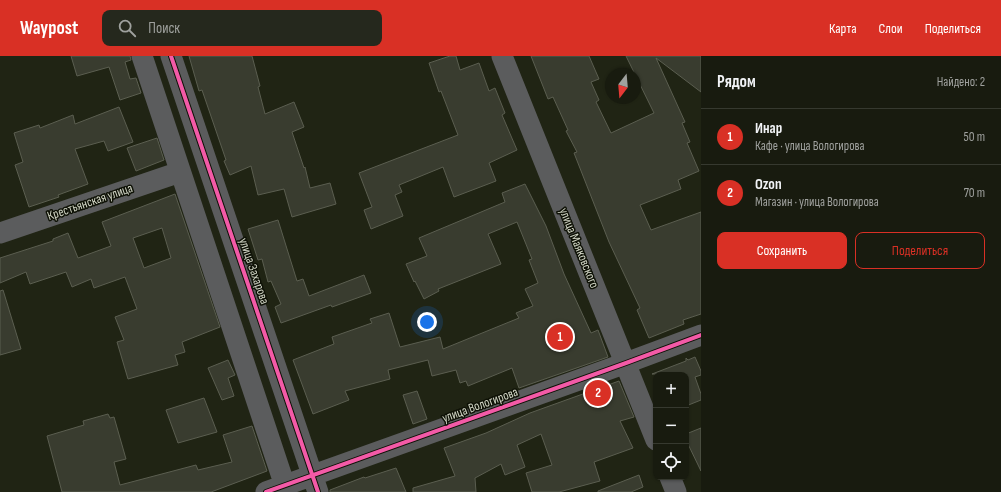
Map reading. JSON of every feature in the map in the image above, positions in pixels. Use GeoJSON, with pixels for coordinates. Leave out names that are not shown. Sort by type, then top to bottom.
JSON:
{"type":"FeatureCollection","features":[{"type":"Feature","properties":{"kind":"street"},"geometry":{"type":"LineString","coordinates":[[142,56],[180,172],[279,490]]}},
{"type":"Feature","properties":{"kind":"street","name":"улица Захарова"},"geometry":{"type":"LineString","coordinates":[[171,56],[315,484]]}},
{"type":"Feature","properties":{"kind":"street","name":"улица Маяковского"},"geometry":{"type":"LineString","coordinates":[[502,56],[653,432]]}},
{"type":"Feature","properties":{"kind":"street","name":"Крестьянская улица"},"geometry":{"type":"LineString","coordinates":[[0,234],[180,172]]}},
{"type":"Feature","properties":{"kind":"street","name":"улица Вологирова"},"geometry":{"type":"LineString","coordinates":[[279,490],[315,484],[701,334]]}},
{"type":"Feature","properties":{"kind":"street"},"geometry":{"type":"LineString","coordinates":[[671,480],[676,492]]}},
{"type":"Feature","properties":{"kind":"building"},"geometry":{"type":"Polygon","coordinates":[[[71,56],[130,56],[131,60],[125,62],[130,79],[136,78],[141,93],[120,100],[109,67],[77,76],[71,56]]]}},
{"type":"Feature","properties":{"kind":"building"},"geometry":{"type":"Polygon","coordinates":[[[189,56],[252,56],[260,86],[258,87],[265,114],[294,102],[304,127],[292,132],[304,168],[305,167],[310,188],[330,183],[336,204],[292,217],[284,189],[258,195],[251,166],[230,175],[224,161],[226,160],[202,90],[199,91],[189,56]]]}},
{"type":"Feature","properties":{"kind":"building"},"geometry":{"type":"Polygon","coordinates":[[[450,56],[456,56],[460,70],[479,63],[489,91],[495,88],[505,113],[502,115],[517,150],[489,163],[496,181],[454,197],[443,167],[399,185],[402,192],[395,195],[403,216],[371,229],[364,210],[372,207],[359,173],[458,135],[441,91],[439,92],[429,63],[450,56]]]}},
{"type":"Feature","properties":{"kind":"building"},"geometry":{"type":"Polygon","coordinates":[[[531,56],[589,56],[599,79],[591,82],[599,100],[596,102],[611,133],[654,113],[641,87],[641,68],[632,68],[626,56],[701,56],[701,92],[656,58],[685,122],[682,123],[690,142],[687,143],[699,171],[678,180],[681,189],[640,205],[651,230],[701,212],[701,314],[683,320],[684,324],[649,338],[637,310],[640,308],[609,242],[574,153],[577,152],[566,131],[568,130],[553,97],[548,99],[531,56]]]}},
{"type":"Feature","properties":{"kind":"building"},"geometry":{"type":"Polygon","coordinates":[[[119,107],[133,142],[108,151],[104,141],[75,149],[88,184],[58,195],[59,197],[29,207],[15,165],[23,162],[14,133],[39,125],[40,128],[73,115],[75,124],[119,107]]]}},
{"type":"Feature","properties":{"kind":"building"},"geometry":{"type":"Polygon","coordinates":[[[157,138],[164,160],[136,171],[127,148],[157,138]]]}},
{"type":"Feature","properties":{"kind":"building"},"geometry":{"type":"Polygon","coordinates":[[[525,184],[546,226],[564,274],[591,333],[598,330],[608,357],[519,388],[512,368],[468,386],[466,381],[460,383],[456,370],[432,376],[428,360],[388,370],[390,379],[345,391],[349,400],[313,414],[293,360],[334,344],[332,337],[372,323],[370,319],[389,313],[400,347],[440,337],[443,349],[519,318],[516,313],[533,306],[525,289],[538,283],[529,260],[532,259],[517,222],[488,234],[501,264],[438,289],[439,291],[424,299],[406,264],[427,256],[419,238],[505,202],[502,193],[525,184]]]}},
{"type":"Feature","properties":{"kind":"building"},"geometry":{"type":"Polygon","coordinates":[[[175,194],[220,327],[182,342],[185,352],[175,355],[178,365],[128,379],[117,342],[124,340],[115,317],[137,309],[125,277],[94,288],[91,279],[72,287],[66,272],[30,284],[26,272],[0,283],[0,258],[53,241],[53,239],[68,233],[78,258],[111,246],[102,222],[175,194]],[[162,228],[133,238],[144,268],[171,258],[162,228]]]}},
{"type":"Feature","properties":{"kind":"building"},"geometry":{"type":"Polygon","coordinates":[[[278,220],[297,281],[303,279],[309,296],[364,275],[371,293],[332,307],[331,305],[281,323],[275,307],[281,304],[271,281],[268,282],[262,259],[258,260],[248,229],[278,220]]]}},
{"type":"Feature","properties":{"kind":"building"},"geometry":{"type":"Polygon","coordinates":[[[3,290],[21,349],[0,355],[0,291],[3,290]]]}},
{"type":"Feature","properties":{"kind":"building"},"geometry":{"type":"Polygon","coordinates":[[[695,357],[701,371],[701,375],[695,377],[701,394],[701,400],[689,405],[689,372],[657,372],[686,361],[686,358],[688,360],[695,357]]]}},
{"type":"Feature","properties":{"kind":"building"},"geometry":{"type":"Polygon","coordinates":[[[228,360],[235,375],[228,378],[234,396],[222,400],[208,368],[228,360]]]}},
{"type":"Feature","properties":{"kind":"building"},"geometry":{"type":"Polygon","coordinates":[[[619,381],[634,417],[620,421],[633,448],[594,462],[600,481],[559,492],[532,492],[526,473],[552,465],[541,434],[517,445],[525,467],[505,475],[501,464],[475,478],[476,492],[413,492],[413,488],[455,476],[444,448],[486,433],[530,413],[619,381]]]}},
{"type":"Feature","properties":{"kind":"building"},"geometry":{"type":"Polygon","coordinates":[[[417,391],[427,419],[413,424],[403,395],[417,391]]]}},
{"type":"Feature","properties":{"kind":"building"},"geometry":{"type":"Polygon","coordinates":[[[204,398],[217,432],[178,443],[166,410],[204,398]]]}},
{"type":"Feature","properties":{"kind":"building"},"geometry":{"type":"Polygon","coordinates":[[[108,414],[110,418],[114,417],[126,459],[114,462],[120,485],[196,465],[198,470],[232,462],[223,435],[252,426],[267,471],[211,492],[62,492],[47,436],[84,425],[83,421],[108,414]]]}},
{"type":"Feature","properties":{"kind":"building"},"geometry":{"type":"Polygon","coordinates":[[[701,428],[701,471],[689,446],[689,433],[701,428]]]}},
{"type":"Feature","properties":{"kind":"building"},"geometry":{"type":"Polygon","coordinates":[[[396,468],[406,492],[330,492],[330,490],[364,477],[365,478],[396,468]]]}},
{"type":"Feature","properties":{"kind":"building"},"geometry":{"type":"Polygon","coordinates":[[[639,475],[643,487],[631,492],[598,492],[598,491],[639,475]]]}},
{"type":"Feature","properties":{"kind":"cycle path"},"geometry":{"type":"LineString","coordinates":[[171,56],[318,492]]}},
{"type":"Feature","properties":{"kind":"cycle path"},"geometry":{"type":"LineString","coordinates":[[266,492],[701,335]]}},
{"type":"Feature","properties":{"kind":"place","name":"Инар"},"geometry":{"type":"Point","coordinates":[560,337]}},
{"type":"Feature","properties":{"kind":"place","name":"Ozon"},"geometry":{"type":"Point","coordinates":[598,393]}}]}
